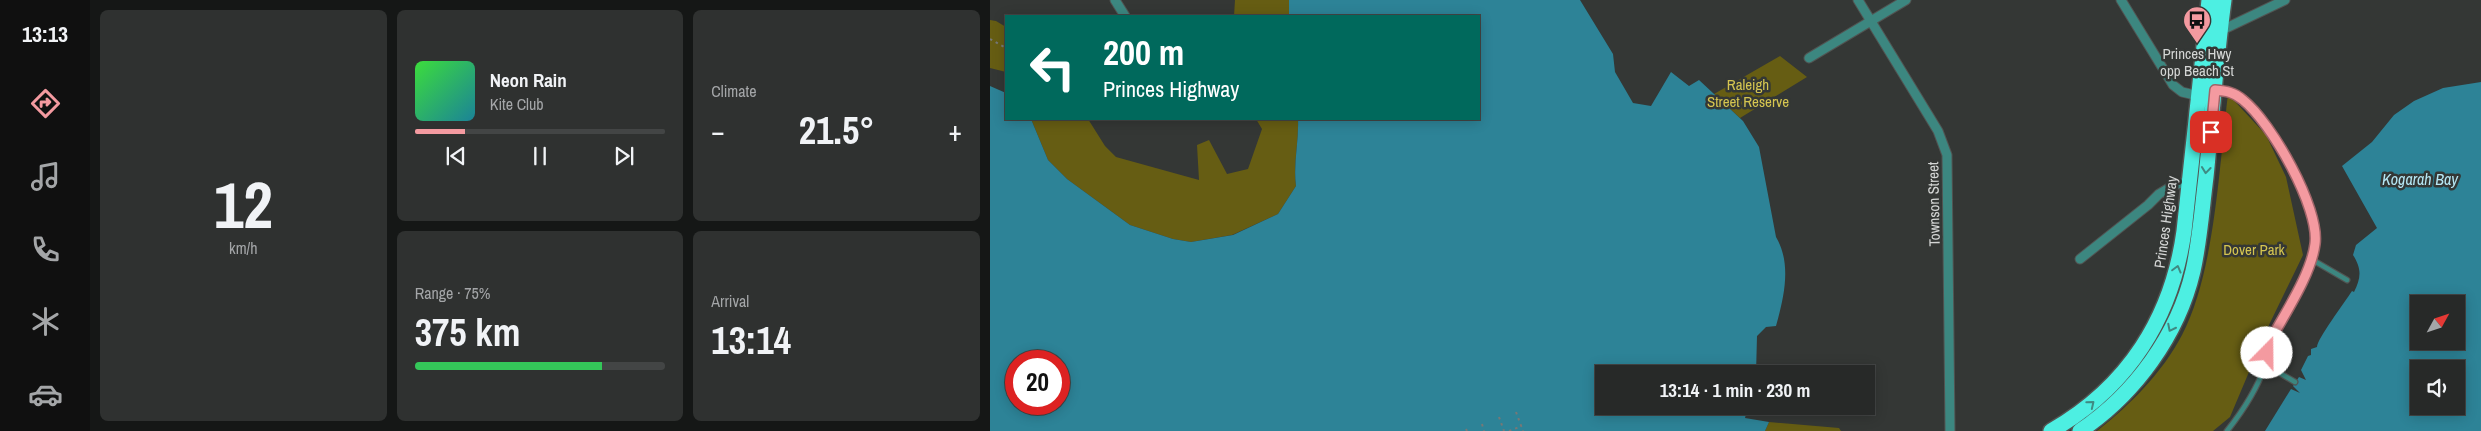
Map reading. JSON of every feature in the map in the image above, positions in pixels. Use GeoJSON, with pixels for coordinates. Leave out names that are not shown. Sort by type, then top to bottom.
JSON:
{"type":"FeatureCollection","features":[{"type":"Feature","properties":{"kind":"highway","name":"Princes Highway"},"geometry":{"type":"LineString","coordinates":[[2051,431],[2077,415],[2104,393],[2135,357],[2151,334],[2166,302],[2180,258],[2209,0]]}},
{"type":"Feature","properties":{"kind":"highway"},"geometry":{"type":"LineString","coordinates":[[2080,431],[2113,406],[2145,370],[2172,326],[2187,293],[2200,230],[2224,0]]}},
{"type":"Feature","properties":{"kind":"street"},"geometry":{"type":"LineString","coordinates":[[1115,0],[1124,15]]}},
{"type":"Feature","properties":{"kind":"street","name":"Townson Street"},"geometry":{"type":"LineString","coordinates":[[1858,0],[1938,131],[1947,155],[1950,431]]}},
{"type":"Feature","properties":{"kind":"street"},"geometry":{"type":"LineString","coordinates":[[1809,58],[1906,0]]}},
{"type":"Feature","properties":{"kind":"street"},"geometry":{"type":"LineString","coordinates":[[2121,0],[2173,85],[2182,92],[2199,96]]}},
{"type":"Feature","properties":{"kind":"street"},"geometry":{"type":"LineString","coordinates":[[2220,31],[2285,0]]}},
{"type":"Feature","properties":{"kind":"street"},"geometry":{"type":"LineString","coordinates":[[2080,258],[2148,205],[2159,194],[2174,185],[2190,181]]}},
{"type":"Feature","properties":{"kind":"lane"},"geometry":{"type":"LineString","coordinates":[[2215,90],[2230,92],[2244,100],[2274,137],[2313,216],[2315,240],[2312,259],[2270,341],[2266,365],[2242,411],[2227,431]]}},
{"type":"Feature","properties":{"kind":"lane"},"geometry":{"type":"LineString","coordinates":[[2312,259],[2347,280]]}},
{"type":"Feature","properties":{"kind":"lane"},"geometry":{"type":"LineString","coordinates":[[2266,365],[2295,382]]}},
{"type":"Feature","properties":{"kind":"path"},"geometry":{"type":"LineString","coordinates":[[990,39],[1005,47]]}},
{"type":"Feature","properties":{"kind":"path"},"geometry":{"type":"LineString","coordinates":[[1516,412],[1524,431]]}},
{"type":"Feature","properties":{"kind":"path"},"geometry":{"type":"LineString","coordinates":[[1499,417],[1504,431]]}},
{"type":"Feature","properties":{"kind":"path"},"geometry":{"type":"LineString","coordinates":[[1482,424],[1484,431]]}},
{"type":"Feature","properties":{"kind":"path"},"geometry":{"type":"LineString","coordinates":[[1510,431],[1522,426]]}},
{"type":"Feature","properties":{"kind":"green space"},"geometry":{"type":"Polygon","coordinates":[[[1235,0],[1289,0],[1289,15],[1234,15],[1235,0]]]}},
{"type":"Feature","properties":{"kind":"green space"},"geometry":{"type":"Polygon","coordinates":[[[990,20],[1005,26],[1005,72],[990,68],[990,20]]]}},
{"type":"Feature","properties":{"kind":"green space","name":"Raleigh Street Reserve"},"geometry":{"type":"Polygon","coordinates":[[[1780,56],[1807,77],[1740,118],[1714,94],[1780,56]]]}},
{"type":"Feature","properties":{"kind":"green space","name":"Dover Park"},"geometry":{"type":"Polygon","coordinates":[[[2228,94],[2266,135],[2286,177],[2303,255],[2268,327],[2230,417],[2213,431],[2097,431],[2133,399],[2155,375],[2174,349],[2193,310],[2209,250],[2228,94]]]}},
{"type":"Feature","properties":{"kind":"green space"},"geometry":{"type":"Polygon","coordinates":[[[1031,120],[1089,120],[1105,146],[1116,157],[1199,180],[1197,145],[1209,140],[1227,174],[1248,169],[1262,129],[1257,120],[1298,120],[1295,169],[1296,186],[1278,214],[1232,235],[1191,242],[1173,239],[1130,225],[1067,179],[1048,160],[1031,120]]]}},
{"type":"Feature","properties":{"kind":"green space"},"geometry":{"type":"Polygon","coordinates":[[[1769,422],[1839,428],[1841,431],[1765,431],[1769,422]]]}},
{"type":"Feature","properties":{"kind":"water"},"geometry":{"type":"Polygon","coordinates":[[[1289,0],[1580,0],[1613,54],[1615,72],[1633,103],[1651,106],[1671,72],[1689,86],[1699,80],[1743,121],[1759,147],[1776,237],[1781,247],[1785,269],[1784,292],[1776,326],[1766,327],[1757,336],[1756,365],[1595,365],[1595,415],[1746,415],[1745,418],[1769,422],[1765,431],[990,431],[990,86],[1005,93],[1005,120],[1031,120],[1048,160],[1067,179],[1130,225],[1173,239],[1191,242],[1233,235],[1278,214],[1296,186],[1295,169],[1298,120],[1480,120],[1480,15],[1289,15],[1289,0]]]}},
{"type":"Feature","properties":{"kind":"water","name":"Kogarah Bay"},"geometry":{"type":"Polygon","coordinates":[[[2481,82],[2481,431],[2265,431],[2291,389],[2300,393],[2293,386],[2299,377],[2306,380],[2301,370],[2308,356],[2311,355],[2311,349],[2317,347],[2326,329],[2356,287],[2360,274],[2353,255],[2356,245],[2377,228],[2342,166],[2372,142],[2394,115],[2414,101],[2443,88],[2481,82]]]}},
{"type":"Feature","properties":{"kind":"place","name":"Princes Hwy opp Beach St"},"geometry":{"type":"Point","coordinates":[2197,44]}},
{"type":"Feature","properties":{"kind":"route"},"geometry":{"type":"LineString","coordinates":[[2211,132],[2215,90],[2236,94],[2244,100],[2274,137],[2308,202],[2313,216],[2315,244],[2312,259],[2282,321],[2270,341],[2267,353]]}}]}
